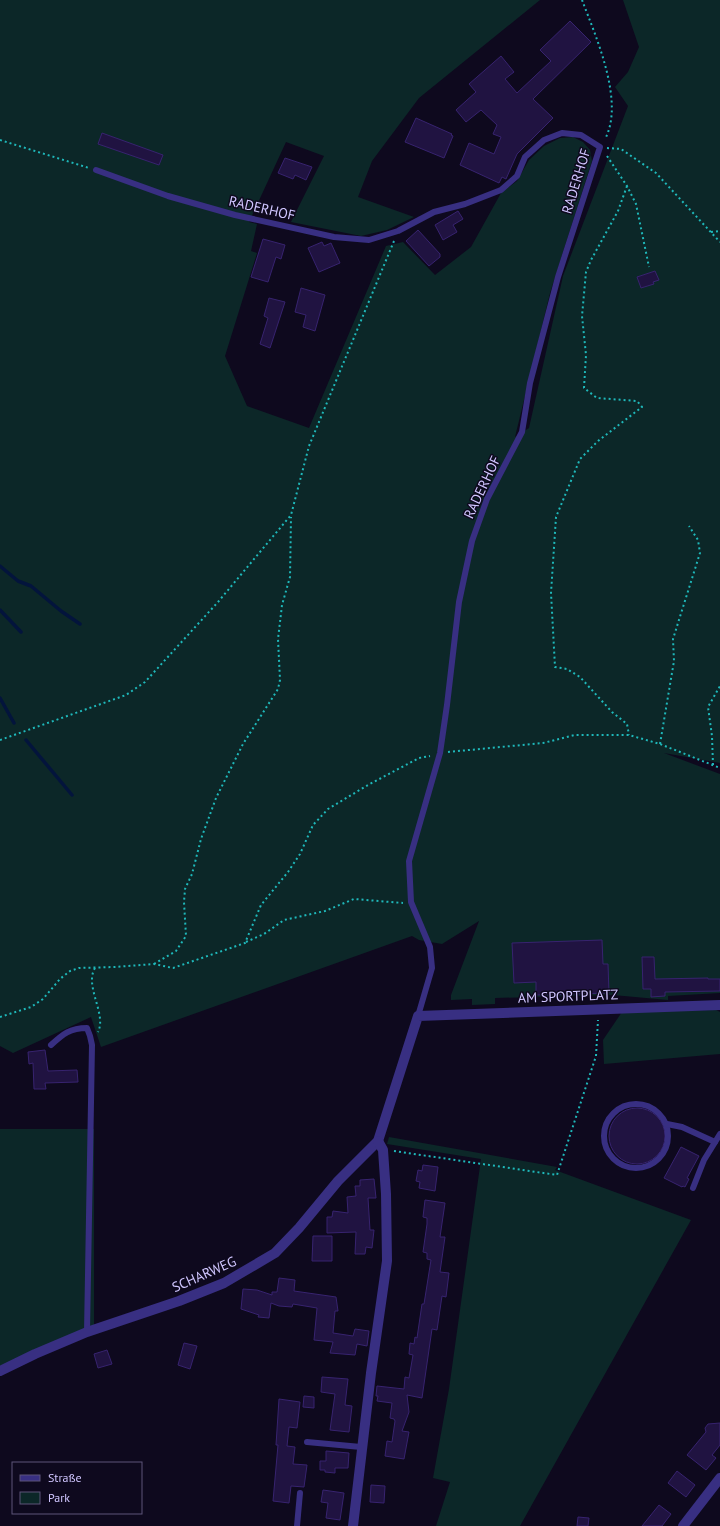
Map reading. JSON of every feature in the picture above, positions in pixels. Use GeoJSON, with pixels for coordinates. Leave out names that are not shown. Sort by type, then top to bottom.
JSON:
{"type":"FeatureCollection","features":[{"type":"Feature","properties":{"kind":"street","name":"AM SPORTPLATZ"},"geometry":{"type":"LineString","coordinates":[[418,1016],[720,1005]]}},
{"type":"Feature","properties":{"kind":"street","name":"SCHARWEG"},"geometry":{"type":"LineString","coordinates":[[353,1526],[361,1447],[387,1261],[386,1194],[381,1145],[418,1016]]}},
{"type":"Feature","properties":{"kind":"street","name":"SCHARWEG"},"geometry":{"type":"LineString","coordinates":[[0,1371],[87,1332],[179,1301],[224,1283],[275,1254],[338,1182],[381,1145]]}},
{"type":"Feature","properties":{"kind":"street"},"geometry":{"type":"LineString","coordinates":[[683,1526],[720,1478]]}},
{"type":"Feature","properties":{"kind":"lane","name":"RADERHOF"},"geometry":{"type":"LineString","coordinates":[[96,170],[168,196],[235,215],[334,237],[369,240],[398,231],[434,212],[465,204],[501,190],[517,176],[525,157],[544,140],[562,133],[575,134],[581,135],[600,147],[558,277],[530,383],[522,432],[487,499],[472,541],[459,602],[440,753],[409,861],[410,902]]}},
{"type":"Feature","properties":{"kind":"lane"},"geometry":{"type":"LineString","coordinates":[[410,902],[430,947],[432,968],[418,1016]]}},
{"type":"Feature","properties":{"kind":"lane"},"geometry":{"type":"LineString","coordinates":[[51,1045],[63,1034],[77,1028],[87,1028],[92,1045],[87,1332]]}},
{"type":"Feature","properties":{"kind":"lane"},"geometry":{"type":"LineString","coordinates":[[667,1124],[669,1139],[667,1147],[658,1160],[652,1164],[637,1168],[622,1164],[610,1154],[606,1147],[604,1132],[610,1117],[621,1107],[628,1104],[644,1104],[651,1107],[658,1111],[667,1124],[682,1127],[714,1142]]}},
{"type":"Feature","properties":{"kind":"lane"},"geometry":{"type":"LineString","coordinates":[[693,1188],[704,1160],[720,1134]]}},
{"type":"Feature","properties":{"kind":"lane"},"geometry":{"type":"LineString","coordinates":[[307,1442],[361,1447]]}},
{"type":"Feature","properties":{"kind":"lane"},"geometry":{"type":"LineString","coordinates":[[297,1526],[300,1493]]}},
{"type":"Feature","properties":{"kind":"path"},"geometry":{"type":"LineString","coordinates":[[582,0],[603,59],[613,104],[610,130],[600,147]]}},
{"type":"Feature","properties":{"kind":"path"},"geometry":{"type":"LineString","coordinates":[[0,140],[96,170]]}},
{"type":"Feature","properties":{"kind":"path"},"geometry":{"type":"LineString","coordinates":[[600,147],[627,186],[636,204],[649,267]]}},
{"type":"Feature","properties":{"kind":"path"},"geometry":{"type":"LineString","coordinates":[[600,147],[621,149],[656,173],[720,242]]}},
{"type":"Feature","properties":{"kind":"path"},"geometry":{"type":"LineString","coordinates":[[627,186],[618,211],[586,272],[582,316],[586,355],[584,388],[596,398],[637,401],[642,407],[603,436],[580,459],[556,517],[551,593],[555,667],[567,668],[580,677],[612,712],[627,724],[629,735]]}},
{"type":"Feature","properties":{"kind":"path"},"geometry":{"type":"LineString","coordinates":[[154,964],[176,951],[186,936],[184,902],[185,889],[192,874],[201,839],[216,798],[243,744],[278,689],[280,680],[278,639],[282,605],[290,577],[291,515],[309,446],[398,231]]}},
{"type":"Feature","properties":{"kind":"path"},"geometry":{"type":"LineString","coordinates":[[711,232],[720,231]]}},
{"type":"Feature","properties":{"kind":"path"},"geometry":{"type":"LineString","coordinates":[[0,740],[126,695],[145,682],[218,602],[291,515]]}},
{"type":"Feature","properties":{"kind":"path"},"geometry":{"type":"LineString","coordinates":[[660,744],[674,661],[673,640],[700,553],[698,540],[689,526]]}},
{"type":"Feature","properties":{"kind":"path"},"geometry":{"type":"LineString","coordinates":[[712,765],[712,736],[708,707],[720,686]]}},
{"type":"Feature","properties":{"kind":"path"},"geometry":{"type":"LineString","coordinates":[[245,942],[261,905],[288,872],[300,854],[313,825],[328,809],[368,785],[419,758],[440,753],[543,743],[575,735],[629,735],[660,744],[720,768]]}},
{"type":"Feature","properties":{"kind":"path"},"geometry":{"type":"LineString","coordinates":[[0,1017],[31,1007],[43,999],[60,979],[70,971],[79,968],[154,964],[173,968],[264,934],[284,920],[325,911],[354,899],[410,902]]}},
{"type":"Feature","properties":{"kind":"path"},"geometry":{"type":"LineString","coordinates":[[90,1036],[97,1034],[100,1029],[96,997],[91,981],[95,968]]}},
{"type":"Feature","properties":{"kind":"path"},"geometry":{"type":"LineString","coordinates":[[381,1145],[557,1175],[596,1056],[599,1009]]}},
{"type":"Feature","properties":{"kind":"green space"},"geometry":{"type":"Polygon","coordinates":[[[0,0],[540,0],[419,98],[372,161],[358,197],[414,217],[387,230],[361,236],[291,222],[324,156],[286,142],[249,222],[257,224],[251,251],[257,253],[225,356],[247,406],[309,428],[386,246],[403,242],[435,275],[471,247],[501,193],[517,181],[529,160],[544,146],[560,138],[573,137],[583,142],[590,150],[592,161],[550,293],[515,437],[529,428],[563,276],[628,106],[615,87],[628,72],[639,47],[623,0],[720,0],[720,763],[664,753],[720,774],[720,993],[668,996],[668,1000],[613,995],[495,998],[495,1004],[472,1005],[472,999],[451,1000],[451,995],[479,921],[442,944],[419,940],[412,936],[101,1047],[91,1017],[13,1053],[0,1046],[0,0]]]}},
{"type":"Feature","properties":{"kind":"green space"},"geometry":{"type":"Polygon","coordinates":[[[716,1010],[720,1012],[720,1054],[604,1064],[603,1040],[622,1012],[716,1010]]]}},
{"type":"Feature","properties":{"kind":"green space"},"geometry":{"type":"Polygon","coordinates":[[[0,1129],[94,1129],[94,1325],[0,1366],[0,1129]]]}},
{"type":"Feature","properties":{"kind":"green space"},"geometry":{"type":"Polygon","coordinates":[[[389,1137],[557,1167],[555,1170],[691,1220],[520,1526],[436,1526],[450,1482],[433,1478],[449,1389],[481,1159],[387,1144],[389,1137]]]}},
{"type":"Feature","properties":{"kind":"building"},"geometry":{"type":"Polygon","coordinates":[[[570,21],[591,42],[533,99],[553,118],[517,154],[506,179],[502,177],[499,183],[460,165],[469,143],[494,154],[501,137],[493,134],[497,125],[481,110],[466,122],[456,110],[476,92],[469,84],[501,56],[514,72],[505,79],[517,93],[551,61],[540,50],[570,21]]]}},
{"type":"Feature","properties":{"kind":"building"},"geometry":{"type":"Polygon","coordinates":[[[416,118],[452,134],[451,135],[453,136],[444,158],[405,142],[416,118]]]}},
{"type":"Feature","properties":{"kind":"building"},"geometry":{"type":"Polygon","coordinates":[[[102,133],[163,155],[159,165],[98,144],[102,133]]]}},
{"type":"Feature","properties":{"kind":"building"},"geometry":{"type":"Polygon","coordinates":[[[285,158],[312,167],[306,180],[295,175],[293,179],[278,173],[285,158]]]}},
{"type":"Feature","properties":{"kind":"building"},"geometry":{"type":"Polygon","coordinates":[[[458,211],[463,219],[453,225],[457,232],[443,240],[435,225],[458,211]]]}},
{"type":"Feature","properties":{"kind":"building"},"geometry":{"type":"Polygon","coordinates":[[[418,230],[440,254],[440,257],[429,266],[406,241],[418,230]]]}},
{"type":"Feature","properties":{"kind":"building"},"geometry":{"type":"Polygon","coordinates":[[[263,239],[285,245],[281,259],[276,257],[268,282],[251,277],[263,239]]]}},
{"type":"Feature","properties":{"kind":"building"},"geometry":{"type":"Polygon","coordinates":[[[322,242],[324,246],[331,243],[340,263],[319,272],[308,248],[322,242]]]}},
{"type":"Feature","properties":{"kind":"building"},"geometry":{"type":"Polygon","coordinates":[[[655,271],[659,280],[653,282],[654,284],[641,288],[637,277],[655,271]]]}},
{"type":"Feature","properties":{"kind":"building"},"geometry":{"type":"Polygon","coordinates":[[[301,288],[325,295],[315,331],[303,327],[306,315],[295,312],[301,288]]]}},
{"type":"Feature","properties":{"kind":"building"},"geometry":{"type":"Polygon","coordinates":[[[269,298],[285,302],[270,348],[260,344],[268,318],[264,316],[269,298]]]}},
{"type":"Feature","properties":{"kind":"building"},"geometry":{"type":"Polygon","coordinates":[[[602,940],[603,964],[608,964],[609,993],[536,995],[536,982],[514,983],[512,943],[602,940]]]}},
{"type":"Feature","properties":{"kind":"building"},"geometry":{"type":"Polygon","coordinates":[[[642,957],[654,957],[655,979],[720,979],[720,991],[665,992],[665,996],[651,997],[651,989],[643,989],[642,957]]]}},
{"type":"Feature","properties":{"kind":"building"},"geometry":{"type":"Polygon","coordinates":[[[45,1050],[48,1071],[77,1070],[78,1082],[45,1083],[46,1089],[34,1089],[33,1063],[29,1064],[28,1052],[45,1050]]]}},
{"type":"Feature","properties":{"kind":"building"},"geometry":{"type":"Polygon","coordinates":[[[631,1108],[643,1108],[653,1112],[661,1120],[665,1130],[665,1142],[661,1152],[653,1160],[643,1164],[631,1164],[621,1160],[613,1152],[609,1142],[609,1130],[613,1120],[621,1112],[631,1108]]]}},
{"type":"Feature","properties":{"kind":"building"},"geometry":{"type":"Polygon","coordinates":[[[681,1147],[699,1156],[687,1178],[689,1179],[685,1187],[664,1178],[681,1147]]]}},
{"type":"Feature","properties":{"kind":"building"},"geometry":{"type":"Polygon","coordinates":[[[423,1165],[438,1167],[435,1191],[419,1188],[420,1182],[416,1181],[418,1170],[422,1171],[423,1165]]]}},
{"type":"Feature","properties":{"kind":"building"},"geometry":{"type":"Polygon","coordinates":[[[374,1179],[376,1198],[368,1198],[370,1230],[374,1230],[372,1248],[366,1247],[365,1254],[355,1254],[356,1232],[327,1233],[327,1217],[332,1217],[333,1211],[348,1213],[347,1197],[356,1196],[355,1186],[360,1186],[360,1180],[374,1179]]]}},
{"type":"Feature","properties":{"kind":"building"},"geometry":{"type":"Polygon","coordinates":[[[425,1200],[445,1203],[440,1237],[445,1237],[440,1272],[449,1273],[446,1297],[442,1296],[437,1330],[432,1329],[422,1398],[407,1395],[409,1412],[402,1431],[409,1432],[404,1459],[385,1456],[387,1441],[392,1442],[395,1421],[394,1419],[390,1418],[392,1403],[377,1401],[378,1396],[376,1396],[377,1386],[404,1389],[405,1377],[409,1378],[413,1355],[409,1354],[410,1343],[414,1344],[415,1337],[417,1338],[431,1260],[427,1259],[427,1253],[423,1252],[427,1224],[427,1218],[423,1217],[425,1200]]]}},
{"type":"Feature","properties":{"kind":"building"},"geometry":{"type":"Polygon","coordinates":[[[313,1236],[332,1236],[332,1261],[312,1261],[313,1236]]]}},
{"type":"Feature","properties":{"kind":"building"},"geometry":{"type":"Polygon","coordinates":[[[279,1278],[295,1280],[294,1291],[336,1297],[338,1311],[335,1311],[333,1333],[353,1336],[355,1329],[369,1331],[367,1346],[357,1344],[355,1355],[330,1353],[333,1342],[314,1340],[317,1308],[293,1304],[292,1307],[279,1306],[271,1303],[269,1318],[258,1317],[259,1315],[241,1309],[243,1289],[257,1290],[272,1295],[272,1292],[277,1292],[279,1278]]]}},
{"type":"Feature","properties":{"kind":"building"},"geometry":{"type":"Polygon","coordinates":[[[184,1343],[197,1346],[190,1369],[178,1365],[184,1343]]]}},
{"type":"Feature","properties":{"kind":"building"},"geometry":{"type":"Polygon","coordinates":[[[107,1350],[112,1364],[98,1368],[94,1354],[107,1350]]]}},
{"type":"Feature","properties":{"kind":"building"},"geometry":{"type":"Polygon","coordinates":[[[322,1377],[348,1379],[345,1405],[352,1406],[349,1432],[330,1430],[335,1394],[321,1392],[322,1377]]]}},
{"type":"Feature","properties":{"kind":"building"},"geometry":{"type":"Polygon","coordinates":[[[304,1396],[314,1397],[314,1408],[303,1407],[304,1396]]]}},
{"type":"Feature","properties":{"kind":"building"},"geometry":{"type":"Polygon","coordinates":[[[279,1399],[300,1402],[297,1428],[289,1427],[287,1446],[295,1447],[293,1464],[307,1465],[304,1487],[291,1486],[289,1503],[273,1501],[278,1445],[276,1445],[279,1399]]]}},
{"type":"Feature","properties":{"kind":"building"},"geometry":{"type":"Polygon","coordinates":[[[720,1423],[720,1445],[712,1455],[716,1458],[706,1470],[687,1455],[706,1432],[705,1428],[708,1424],[720,1423]]]}},
{"type":"Feature","properties":{"kind":"building"},"geometry":{"type":"Polygon","coordinates":[[[326,1451],[349,1453],[348,1468],[335,1468],[335,1473],[320,1470],[320,1461],[326,1461],[326,1451]]]}},
{"type":"Feature","properties":{"kind":"building"},"geometry":{"type":"Polygon","coordinates":[[[677,1471],[695,1485],[686,1497],[668,1483],[677,1471]]]}},
{"type":"Feature","properties":{"kind":"building"},"geometry":{"type":"Polygon","coordinates":[[[371,1485],[385,1486],[384,1503],[370,1502],[371,1485]]]}},
{"type":"Feature","properties":{"kind":"building"},"geometry":{"type":"Polygon","coordinates":[[[323,1490],[344,1493],[340,1520],[326,1518],[328,1503],[321,1502],[323,1490]]]}},
{"type":"Feature","properties":{"kind":"building"},"geometry":{"type":"Polygon","coordinates":[[[659,1505],[671,1514],[662,1526],[642,1526],[659,1505]]]}},
{"type":"Feature","properties":{"kind":"building"},"geometry":{"type":"Polygon","coordinates":[[[578,1517],[589,1518],[588,1526],[577,1526],[578,1517]]]}},
{"type":"Feature","properties":{"kind":"waterway"},"geometry":{"type":"LineString","coordinates":[[0,566],[18,581],[31,586],[61,611],[80,624]]}},
{"type":"Feature","properties":{"kind":"waterway"},"geometry":{"type":"LineString","coordinates":[[0,610],[21,632]]}},
{"type":"Feature","properties":{"kind":"waterway"},"geometry":{"type":"LineString","coordinates":[[0,698],[14,723]]}},
{"type":"Feature","properties":{"kind":"waterway"},"geometry":{"type":"LineString","coordinates":[[26,740],[72,795]]}}]}
